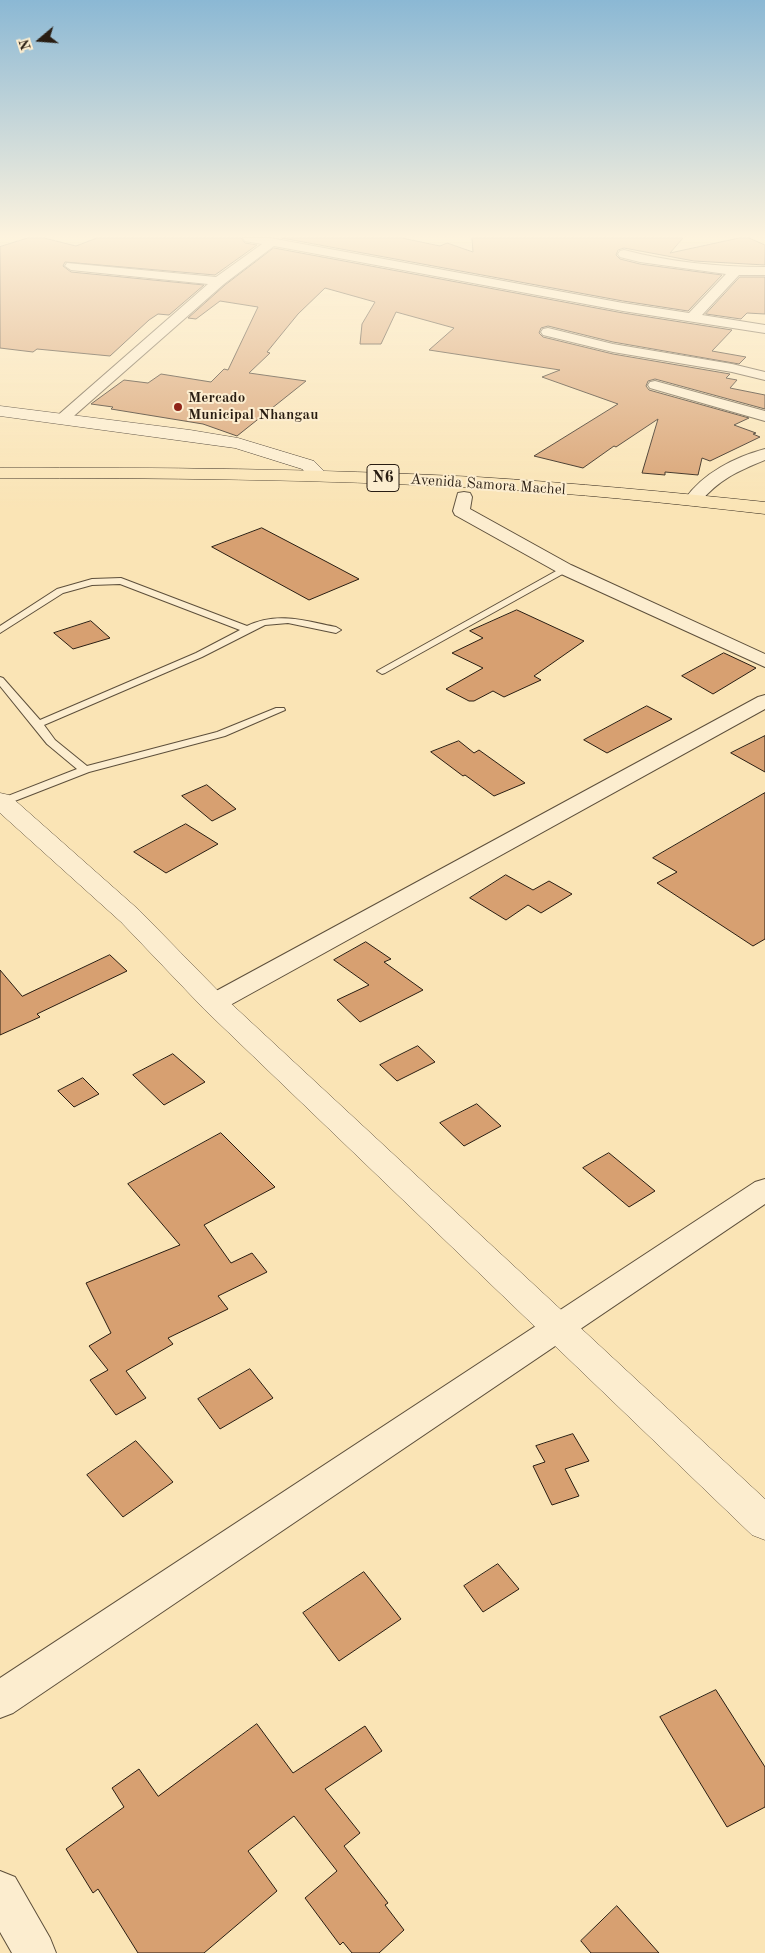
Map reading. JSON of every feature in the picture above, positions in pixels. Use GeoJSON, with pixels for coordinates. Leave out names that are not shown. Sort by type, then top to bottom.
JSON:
{"type":"FeatureCollection","features":[{"type":"Feature","properties":{"kind":"highway","name":"Avenida Samora Machel"},"geometry":{"type":"LineString","coordinates":[[0,473],[202,473],[320,476],[486,484],[694,499],[765,508]]}},
{"type":"Feature","properties":{"kind":"highway","name":"Avenida Samora Machel"},"geometry":{"type":"LineString","coordinates":[[0,486],[185,486],[319,489],[567,503],[765,522]]}},
{"type":"Feature","properties":{"kind":"street"},"geometry":{"type":"LineString","coordinates":[[62,419],[164,329]]}},
{"type":"Feature","properties":{"kind":"street"},"geometry":{"type":"LineString","coordinates":[[548,332],[613,348],[732,368],[765,376]]}},
{"type":"Feature","properties":{"kind":"street"},"geometry":{"type":"LineString","coordinates":[[655,385],[765,416]]}},
{"type":"Feature","properties":{"kind":"street"},"geometry":{"type":"LineString","coordinates":[[0,411],[190,435],[238,444],[308,465],[320,476]]}},
{"type":"Feature","properties":{"kind":"street"},"geometry":{"type":"LineString","coordinates":[[694,499],[708,482],[732,468],[765,454]]}},
{"type":"Feature","properties":{"kind":"street"},"geometry":{"type":"LineString","coordinates":[[464,497],[461,511],[565,569],[765,662]]}},
{"type":"Feature","properties":{"kind":"street"},"geometry":{"type":"LineString","coordinates":[[214,1003],[765,701]]}},
{"type":"Feature","properties":{"kind":"street"},"geometry":{"type":"LineString","coordinates":[[1,801],[130,916],[214,1003],[765,1523]]}},
{"type":"Feature","properties":{"kind":"street"},"geometry":{"type":"LineString","coordinates":[[0,1700],[765,1190]]}},
{"type":"Feature","properties":{"kind":"street"},"geometry":{"type":"LineString","coordinates":[[0,1892],[35,1953]]}},
{"type":"Feature","properties":{"kind":"lane"},"geometry":{"type":"LineString","coordinates":[[382,671],[565,569]]}},
{"type":"Feature","properties":{"kind":"lane"},"geometry":{"type":"LineString","coordinates":[[0,630],[60,591],[92,582],[121,580],[246,629]]}},
{"type":"Feature","properties":{"kind":"lane"},"geometry":{"type":"LineString","coordinates":[[38,724],[199,655],[246,629],[263,622],[288,620],[336,630]]}},
{"type":"Feature","properties":{"kind":"lane"},"geometry":{"type":"LineString","coordinates":[[0,680],[51,742],[68,758],[86,770]]}},
{"type":"Feature","properties":{"kind":"lane"},"geometry":{"type":"LineString","coordinates":[[1,801],[86,770],[221,734],[280,710]]}},
{"type":"Feature","properties":{"kind":"building"},"geometry":{"type":"Polygon","coordinates":[[[0,329],[139,329],[110,356],[37,349],[33,352],[0,348],[0,329]]]}},
{"type":"Feature","properties":{"kind":"building"},"geometry":{"type":"Polygon","coordinates":[[[247,329],[286,329],[267,352],[270,353],[249,373],[306,381],[237,436],[203,424],[91,404],[124,380],[148,383],[161,374],[211,382],[224,369],[228,370],[247,329]]]}},
{"type":"Feature","properties":{"kind":"building"},"geometry":{"type":"Polygon","coordinates":[[[361,329],[388,329],[381,344],[360,344],[361,329]]]}},
{"type":"Feature","properties":{"kind":"building"},"geometry":{"type":"Polygon","coordinates":[[[453,329],[541,329],[539,333],[543,337],[613,354],[730,374],[726,378],[737,380],[730,388],[765,395],[765,409],[655,379],[648,381],[646,386],[649,390],[749,418],[734,425],[756,433],[753,434],[760,437],[710,461],[702,458],[698,475],[665,472],[665,475],[642,473],[658,419],[583,468],[534,456],[618,404],[542,377],[560,370],[429,350],[453,329]]]}},
{"type":"Feature","properties":{"kind":"building"},"geometry":{"type":"Polygon","coordinates":[[[561,329],[726,329],[732,330],[712,351],[746,357],[739,364],[613,342],[561,329]]]}},
{"type":"Feature","properties":{"kind":"building"},"geometry":{"type":"Polygon","coordinates":[[[262,528],[359,579],[309,600],[212,547],[262,528]]]}},
{"type":"Feature","properties":{"kind":"building"},"geometry":{"type":"Polygon","coordinates":[[[517,610],[584,641],[534,676],[541,680],[504,697],[493,691],[474,701],[469,701],[446,689],[483,668],[452,653],[483,638],[470,631],[517,610]]]}},
{"type":"Feature","properties":{"kind":"building"},"geometry":{"type":"Polygon","coordinates":[[[91,621],[110,638],[73,649],[54,633],[91,621]]]}},
{"type":"Feature","properties":{"kind":"building"},"geometry":{"type":"Polygon","coordinates":[[[724,653],[756,668],[713,694],[682,676],[724,653]]]}},
{"type":"Feature","properties":{"kind":"building"},"geometry":{"type":"Polygon","coordinates":[[[647,706],[672,719],[607,753],[584,740],[647,706]]]}},
{"type":"Feature","properties":{"kind":"building"},"geometry":{"type":"Polygon","coordinates":[[[765,736],[765,772],[731,753],[765,736]]]}},
{"type":"Feature","properties":{"kind":"building"},"geometry":{"type":"Polygon","coordinates":[[[459,741],[474,753],[479,750],[525,783],[494,796],[431,752],[459,741]]]}},
{"type":"Feature","properties":{"kind":"building"},"geometry":{"type":"Polygon","coordinates":[[[207,785],[236,809],[212,821],[182,796],[207,785]]]}},
{"type":"Feature","properties":{"kind":"building"},"geometry":{"type":"Polygon","coordinates":[[[765,793],[765,939],[753,946],[657,883],[677,872],[653,858],[765,793]]]}},
{"type":"Feature","properties":{"kind":"building"},"geometry":{"type":"Polygon","coordinates":[[[186,824],[218,844],[166,873],[134,852],[186,824]]]}},
{"type":"Feature","properties":{"kind":"building"},"geometry":{"type":"Polygon","coordinates":[[[506,875],[533,890],[549,881],[572,894],[541,913],[528,905],[506,920],[470,898],[506,875]]]}},
{"type":"Feature","properties":{"kind":"building"},"geometry":{"type":"Polygon","coordinates":[[[366,942],[391,959],[384,962],[423,990],[360,1022],[337,1000],[369,985],[334,960],[366,942]]]}},
{"type":"Feature","properties":{"kind":"building"},"geometry":{"type":"Polygon","coordinates":[[[110,955],[127,971],[37,1014],[40,1017],[0,1035],[0,970],[22,996],[110,955]]]}},
{"type":"Feature","properties":{"kind":"building"},"geometry":{"type":"Polygon","coordinates":[[[418,1046],[435,1062],[397,1081],[380,1065],[418,1046]]]}},
{"type":"Feature","properties":{"kind":"building"},"geometry":{"type":"Polygon","coordinates":[[[173,1054],[205,1082],[164,1105],[133,1075],[173,1054]]]}},
{"type":"Feature","properties":{"kind":"building"},"geometry":{"type":"Polygon","coordinates":[[[83,1078],[99,1094],[74,1107],[58,1091],[83,1078]]]}},
{"type":"Feature","properties":{"kind":"building"},"geometry":{"type":"Polygon","coordinates":[[[477,1104],[501,1126],[464,1146],[440,1123],[477,1104]]]}},
{"type":"Feature","properties":{"kind":"building"},"geometry":{"type":"Polygon","coordinates":[[[221,1133],[275,1187],[204,1225],[231,1263],[252,1253],[267,1272],[218,1296],[228,1309],[168,1338],[173,1344],[126,1371],[146,1398],[116,1415],[90,1380],[108,1370],[89,1346],[111,1333],[86,1283],[180,1245],[128,1184],[221,1133]]]}},
{"type":"Feature","properties":{"kind":"building"},"geometry":{"type":"Polygon","coordinates":[[[609,1153],[655,1191],[629,1207],[583,1168],[609,1153]]]}},
{"type":"Feature","properties":{"kind":"building"},"geometry":{"type":"Polygon","coordinates":[[[250,1369],[273,1398],[220,1429],[198,1399],[250,1369]]]}},
{"type":"Feature","properties":{"kind":"building"},"geometry":{"type":"Polygon","coordinates":[[[573,1434],[589,1461],[565,1469],[579,1496],[552,1505],[533,1466],[545,1462],[536,1446],[573,1434]]]}},
{"type":"Feature","properties":{"kind":"building"},"geometry":{"type":"Polygon","coordinates":[[[136,1441],[173,1482],[123,1517],[87,1475],[136,1441]]]}},
{"type":"Feature","properties":{"kind":"building"},"geometry":{"type":"Polygon","coordinates":[[[498,1564],[519,1589],[483,1612],[464,1586],[498,1564]]]}},
{"type":"Feature","properties":{"kind":"building"},"geometry":{"type":"Polygon","coordinates":[[[364,1572],[401,1619],[339,1661],[303,1613],[364,1572]]]}},
{"type":"Feature","properties":{"kind":"building"},"geometry":{"type":"Polygon","coordinates":[[[716,1690],[765,1767],[765,1807],[727,1827],[660,1717],[716,1690]]]}},
{"type":"Feature","properties":{"kind":"building"},"geometry":{"type":"Polygon","coordinates":[[[257,1724],[293,1773],[365,1726],[382,1751],[325,1789],[360,1833],[344,1846],[388,1903],[385,1905],[404,1930],[379,1953],[352,1953],[343,1942],[340,1945],[305,1898],[337,1871],[294,1816],[248,1851],[277,1891],[204,1953],[138,1953],[98,1889],[93,1893],[66,1849],[124,1807],[112,1788],[139,1769],[158,1796],[257,1724]]]}},
{"type":"Feature","properties":{"kind":"building"},"geometry":{"type":"Polygon","coordinates":[[[617,1906],[659,1953],[591,1953],[581,1941],[617,1906]]]}},
{"type":"Feature","properties":{"kind":"place","name":"Mercado Municipal Nhangau"},"geometry":{"type":"Point","coordinates":[178,407]}}]}
